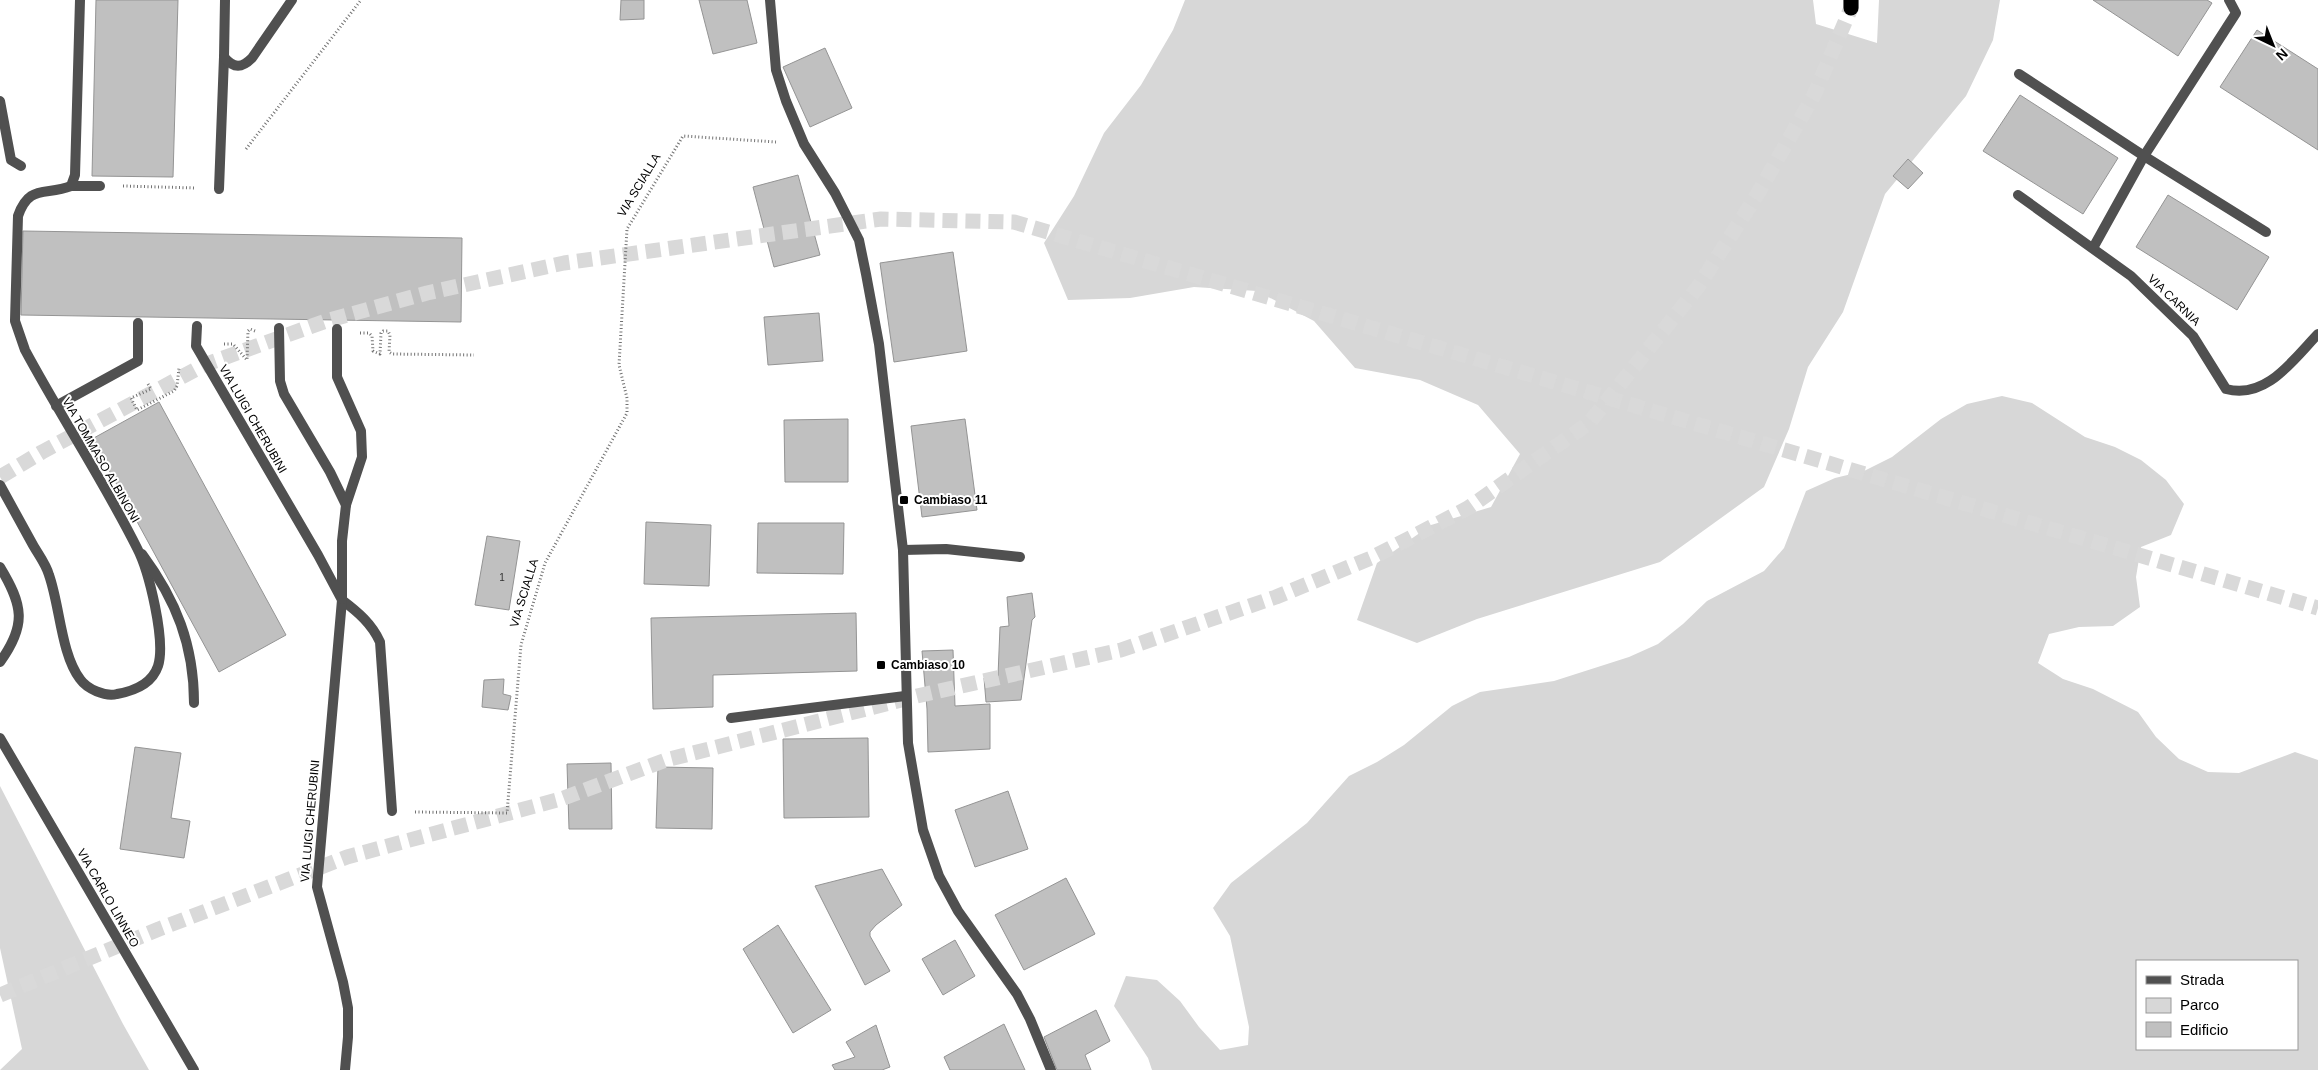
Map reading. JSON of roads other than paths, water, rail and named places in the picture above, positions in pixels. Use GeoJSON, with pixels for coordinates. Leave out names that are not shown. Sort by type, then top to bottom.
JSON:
{"type":"FeatureCollection","features":[{"type":"Feature","properties":{"kind":"street"},"geometry":{"type":"LineString","coordinates":[[71,186],[76,165],[80,0]]}},
{"type":"Feature","properties":{"kind":"street"},"geometry":{"type":"LineString","coordinates":[[219,189],[225,0]]}},
{"type":"Feature","properties":{"kind":"street"},"geometry":{"type":"LineString","coordinates":[[224,57],[230,65],[238,67],[246,65],[292,0]]}},
{"type":"Feature","properties":{"kind":"street"},"geometry":{"type":"LineString","coordinates":[[770,0],[776,70],[786,101],[804,144],[835,193],[859,240],[879,344],[903,550],[908,744],[923,830],[930,852],[958,911],[1016,994],[1030,1019],[1051,1070]]}},
{"type":"Feature","properties":{"kind":"street"},"geometry":{"type":"LineString","coordinates":[[2093,248],[2144,156],[2236,13],[2229,0]]}},
{"type":"Feature","properties":{"kind":"street"},"geometry":{"type":"LineString","coordinates":[[2019,74],[2144,156],[2266,232]]}},
{"type":"Feature","properties":{"kind":"street"},"geometry":{"type":"LineString","coordinates":[[0,101],[11,160],[21,166]]}},
{"type":"Feature","properties":{"kind":"street","name":"VIA TOMMASO ALBINONI"},"geometry":{"type":"LineString","coordinates":[[0,485],[49,573],[72,668],[82,682],[96,692],[113,695],[132,691],[148,682],[158,668],[161,653],[160,636],[156,609],[138,550],[25,350],[15,321],[18,216],[23,202],[35,192],[62,190],[71,186],[100,186]]}},
{"type":"Feature","properties":{"kind":"street","name":"VIA CARNIA"},"geometry":{"type":"LineString","coordinates":[[2018,195],[2131,276],[2193,336],[2226,389],[2239,393],[2255,390],[2269,383],[2318,334]]}},
{"type":"Feature","properties":{"kind":"street"},"geometry":{"type":"LineString","coordinates":[[56,406],[138,361],[138,323]]}},
{"type":"Feature","properties":{"kind":"street","name":"VIA LUIGI CHERUBINI"},"geometry":{"type":"LineString","coordinates":[[197,326],[196,346],[318,555],[342,600]]}},
{"type":"Feature","properties":{"kind":"street","name":"VIA LUIGI CHERUBINI"},"geometry":{"type":"LineString","coordinates":[[279,328],[280,381],[284,394],[330,472],[346,505]]}},
{"type":"Feature","properties":{"kind":"street","name":"VIA LUIGI CHERUBINI"},"geometry":{"type":"LineString","coordinates":[[337,331],[337,377],[360,431],[362,457],[346,505],[342,600],[317,887],[343,982],[348,1008],[345,1070]]}},
{"type":"Feature","properties":{"kind":"street"},"geometry":{"type":"LineString","coordinates":[[903,550],[946,549],[1020,557]]}},
{"type":"Feature","properties":{"kind":"street"},"geometry":{"type":"LineString","coordinates":[[138,550],[167,590],[178,616],[191,657],[194,676],[194,703]]}},
{"type":"Feature","properties":{"kind":"street"},"geometry":{"type":"LineString","coordinates":[[0,568],[16,600],[20,620],[17,634],[10,649],[0,662]]}},
{"type":"Feature","properties":{"kind":"street"},"geometry":{"type":"LineString","coordinates":[[342,600],[359,613],[375,631],[380,642],[392,812]]}},
{"type":"Feature","properties":{"kind":"street"},"geometry":{"type":"LineString","coordinates":[[731,718],[906,696]]}},
{"type":"Feature","properties":{"kind":"street","name":"VIA CARLO LINNEO"},"geometry":{"type":"LineString","coordinates":[[0,738],[194,1070]]}},
{"type":"Feature","properties":{"kind":"tunnel"},"geometry":{"type":"LineString","coordinates":[[0,995],[159,929],[347,857],[561,799],[666,760],[917,696],[1121,650],[1276,597],[1371,558],[1468,508],[1589,423],[1698,287],[1757,195],[1814,95],[1851,8]]}},
{"type":"Feature","properties":{"kind":"tunnel"},"geometry":{"type":"LineString","coordinates":[[0,477],[42,452],[204,365],[326,321],[427,293],[564,263],[881,219],[1014,222],[2318,608]]}},
{"type":"Feature","properties":{"kind":"place","name":"Cambiaso 11"},"geometry":{"type":"Point","coordinates":[904,500]}},
{"type":"Feature","properties":{"kind":"place","name":"Cambiaso 10"},"geometry":{"type":"Point","coordinates":[881,665]}}]}
